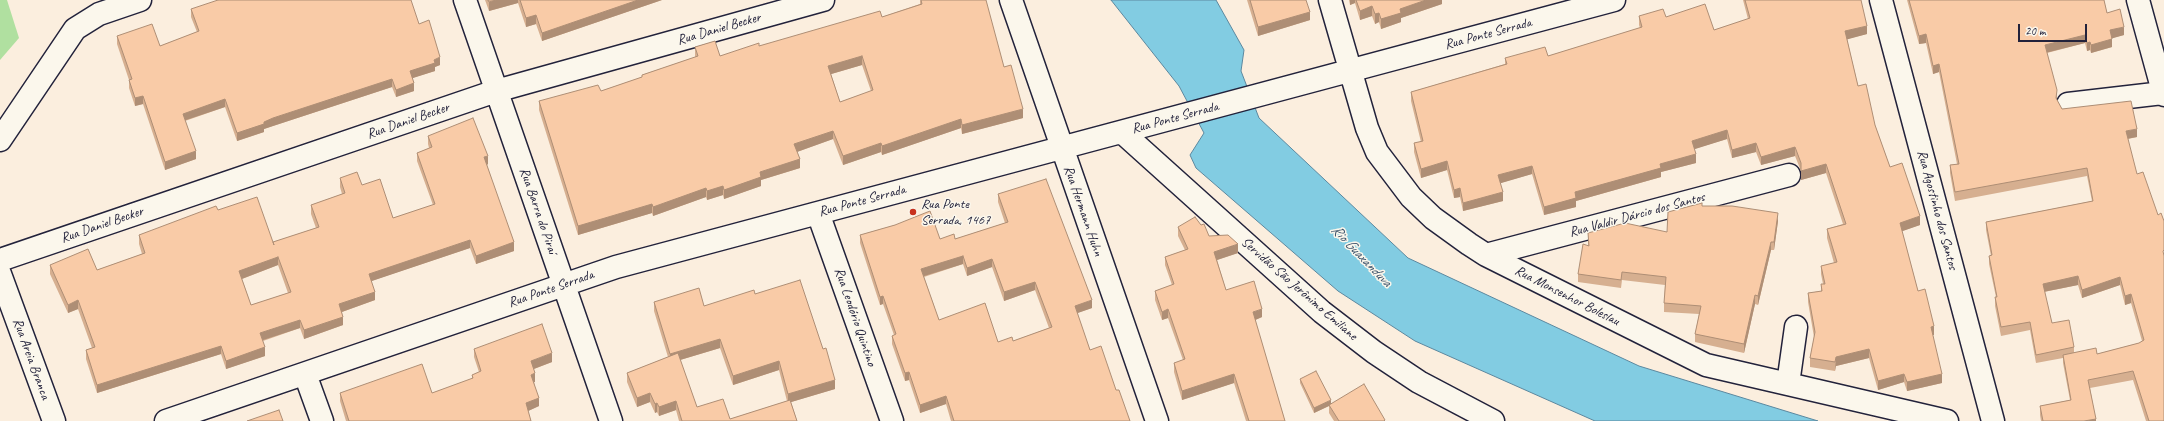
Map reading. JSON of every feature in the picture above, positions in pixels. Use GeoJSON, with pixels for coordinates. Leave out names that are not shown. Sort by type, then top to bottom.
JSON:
{"type":"FeatureCollection","features":[{"type":"Feature","properties":{"kind":"street"},"geometry":{"type":"LineString","coordinates":[[0,140],[75,29],[99,14],[140,0]]}},
{"type":"Feature","properties":{"kind":"street","name":"Rua Barra do Piraí"},"geometry":{"type":"LineString","coordinates":[[465,0],[611,421]]}},
{"type":"Feature","properties":{"kind":"street","name":"Rua Daniel Becker"},"geometry":{"type":"LineString","coordinates":[[0,260],[496,91],[823,0]]}},
{"type":"Feature","properties":{"kind":"street","name":"Rua Hermann Huhn"},"geometry":{"type":"LineString","coordinates":[[1011,0],[1157,421]]}},
{"type":"Feature","properties":{"kind":"street","name":"Rua Monsenhor Boleslau"},"geometry":{"type":"LineString","coordinates":[[1330,0],[1349,71],[1377,152],[1393,176],[1411,197],[1433,218],[1486,255],[1706,365],[1947,421]]}},
{"type":"Feature","properties":{"kind":"street","name":"Rua Agostinho dos Santos"},"geometry":{"type":"LineString","coordinates":[[1881,0],[1994,421]]}},
{"type":"Feature","properties":{"kind":"street"},"geometry":{"type":"LineString","coordinates":[[2068,104],[2164,94],[2138,0]]}},
{"type":"Feature","properties":{"kind":"street","name":"Rua Ponte Serrada"},"geometry":{"type":"LineString","coordinates":[[166,421],[563,285],[681,249],[1182,117],[1601,2]]}},
{"type":"Feature","properties":{"kind":"street","name":"Servidão São Jerônimo Emiliane"},"geometry":{"type":"LineString","coordinates":[[1123,132],[1322,312],[1374,352],[1420,382],[1493,421]]}},
{"type":"Feature","properties":{"kind":"street","name":"Rua Valdir Dárcio dos Santos"},"geometry":{"type":"LineString","coordinates":[[1486,255],[1788,175]]}},
{"type":"Feature","properties":{"kind":"street","name":"Rua Leodório Quintino"},"geometry":{"type":"LineString","coordinates":[[818,213],[892,421]]}},
{"type":"Feature","properties":{"kind":"street","name":"Rua Areia Branca"},"geometry":{"type":"LineString","coordinates":[[0,274],[54,421]]}},
{"type":"Feature","properties":{"kind":"street"},"geometry":{"type":"LineString","coordinates":[[1788,384],[1796,327]]}},
{"type":"Feature","properties":{"kind":"street"},"geometry":{"type":"LineString","coordinates":[[305,374],[322,421]]}},
{"type":"Feature","properties":{"kind":"green space"},"geometry":{"type":"Polygon","coordinates":[[[0,0],[7,0],[19,38],[0,60],[0,0]]]}},
{"type":"Feature","properties":{"kind":"water","name":"Rio Guaxanduva"},"geometry":{"type":"Polygon","coordinates":[[[1111,0],[1216,0],[1244,50],[1241,71],[1259,118],[1408,258],[1639,366],[1818,421],[1595,421],[1415,341],[1338,291],[1196,168],[1190,155],[1204,133],[1179,86],[1111,0]]]}},
{"type":"Feature","properties":{"kind":"building"},"geometry":{"type":"Polygon","coordinates":[[[218,0],[411,0],[419,24],[429,20],[440,57],[434,60],[435,63],[410,71],[414,83],[396,90],[392,79],[273,118],[264,122],[264,124],[237,133],[225,99],[183,114],[196,151],[165,162],[143,96],[135,98],[129,80],[132,79],[117,36],[152,24],[160,46],[199,31],[191,9],[218,0]]]}},
{"type":"Feature","properties":{"kind":"building"},"geometry":{"type":"Polygon","coordinates":[[[520,0],[638,0],[542,33],[536,15],[526,18],[520,0]]]}},
{"type":"Feature","properties":{"kind":"building"},"geometry":{"type":"Polygon","coordinates":[[[921,0],[986,0],[1004,67],[1011,65],[1023,109],[962,125],[961,119],[882,146],[881,143],[843,156],[833,131],[794,144],[800,159],[760,172],[761,177],[724,190],[723,186],[707,191],[706,188],[653,207],[652,204],[578,226],[539,101],[598,85],[601,91],[698,56],[695,47],[715,41],[720,56],[759,43],[759,46],[880,11],[882,17],[922,4],[921,0]],[[862,56],[828,66],[840,102],[873,90],[862,56]]]}},
{"type":"Feature","properties":{"kind":"building"},"geometry":{"type":"Polygon","coordinates":[[[1250,0],[1306,0],[1310,12],[1258,27],[1250,0]]]}},
{"type":"Feature","properties":{"kind":"building"},"geometry":{"type":"Polygon","coordinates":[[[1356,0],[1426,0],[1400,9],[1401,13],[1381,19],[1379,13],[1375,14],[1372,6],[1360,11],[1356,0]]]}},
{"type":"Feature","properties":{"kind":"building"},"geometry":{"type":"Polygon","coordinates":[[[1745,0],[1861,0],[1867,26],[1845,31],[1858,86],[1866,84],[1875,125],[1890,167],[1902,163],[1920,216],[1900,223],[1918,291],[1925,289],[1934,326],[1931,327],[1942,374],[1907,382],[1904,374],[1878,381],[1869,349],[1836,357],[1835,362],[1810,358],[1815,332],[1808,293],[1822,291],[1821,284],[1825,284],[1821,266],[1837,262],[1827,229],[1846,224],[1826,164],[1801,171],[1801,163],[1795,147],[1761,157],[1756,143],[1732,150],[1727,130],[1692,141],[1696,154],[1660,164],[1661,168],[1575,192],[1576,198],[1544,207],[1532,166],[1498,175],[1503,192],[1463,203],[1460,188],[1454,190],[1447,161],[1421,169],[1414,143],[1423,141],[1411,92],[1507,64],[1505,58],[1545,47],[1548,56],[1642,27],[1639,16],[1663,9],[1666,17],[1705,4],[1714,30],[1750,18],[1745,0]]]}},
{"type":"Feature","properties":{"kind":"building"},"geometry":{"type":"Polygon","coordinates":[[[1909,0],[2104,0],[2107,13],[2120,9],[2124,27],[2110,30],[2112,39],[2091,45],[2090,42],[2087,43],[2085,35],[2045,45],[2057,90],[2056,98],[2062,109],[2131,101],[2137,129],[2126,131],[2137,174],[2143,172],[2158,215],[2161,213],[2164,221],[2164,421],[2149,421],[2133,371],[2088,380],[2096,419],[2084,421],[2043,421],[2040,406],[2071,400],[2063,355],[2096,348],[2097,354],[2139,343],[2144,340],[2131,294],[2125,296],[2120,277],[2082,290],[2078,276],[2043,284],[2052,323],[2069,320],[2074,347],[2036,355],[2030,322],[2001,327],[1989,256],[1992,255],[1986,222],[2093,201],[2087,168],[1955,192],[1950,165],[1959,164],[1939,64],[1933,66],[1926,34],[1919,36],[1909,0]]]}},
{"type":"Feature","properties":{"kind":"building"},"geometry":{"type":"Polygon","coordinates":[[[473,118],[488,156],[484,157],[514,242],[476,256],[470,240],[369,274],[375,292],[339,304],[343,317],[304,330],[300,320],[260,333],[265,347],[226,361],[221,346],[97,385],[86,350],[95,347],[78,300],[68,305],[50,265],[88,249],[97,270],[145,253],[139,235],[216,206],[218,210],[257,197],[274,245],[273,242],[319,227],[311,205],[345,193],[340,178],[357,172],[362,185],[380,179],[393,218],[435,204],[417,153],[432,147],[428,136],[473,118]],[[278,257],[239,271],[251,305],[291,292],[278,257]]]}},
{"type":"Feature","properties":{"kind":"building"},"geometry":{"type":"Polygon","coordinates":[[[1046,179],[1092,300],[1075,306],[1090,350],[1101,346],[1116,390],[1119,390],[1130,421],[954,421],[946,396],[920,405],[909,372],[905,373],[892,336],[896,334],[883,296],[880,297],[860,235],[895,225],[930,211],[940,239],[954,234],[955,239],[1008,222],[998,194],[1046,179]],[[963,256],[921,269],[939,320],[985,303],[998,342],[1012,337],[1013,341],[1052,327],[1035,282],[1004,292],[992,259],[967,268],[963,256]]]}},
{"type":"Feature","properties":{"kind":"building"},"geometry":{"type":"Polygon","coordinates":[[[1702,203],[1702,206],[1732,206],[1778,213],[1774,242],[1771,242],[1758,296],[1755,295],[1744,344],[1695,334],[1701,306],[1664,303],[1666,277],[1622,272],[1621,280],[1578,274],[1583,244],[1589,246],[1588,233],[1625,223],[1667,232],[1668,212],[1702,203]]]}},
{"type":"Feature","properties":{"kind":"building"},"geometry":{"type":"Polygon","coordinates":[[[1195,217],[1201,225],[1204,224],[1209,236],[1228,235],[1238,244],[1214,252],[1226,290],[1254,281],[1262,309],[1253,312],[1285,421],[1249,421],[1234,374],[1182,391],[1174,363],[1185,359],[1168,309],[1162,312],[1155,291],[1174,284],[1165,257],[1188,249],[1178,227],[1195,217]]]}},
{"type":"Feature","properties":{"kind":"building"},"geometry":{"type":"Polygon","coordinates":[[[800,280],[823,349],[826,348],[835,380],[788,394],[779,361],[733,376],[720,339],[670,354],[654,302],[699,288],[704,306],[754,290],[755,294],[800,280]]]}},
{"type":"Feature","properties":{"kind":"building"},"geometry":{"type":"Polygon","coordinates":[[[542,324],[552,353],[531,361],[535,373],[531,375],[539,398],[526,403],[531,421],[349,421],[340,393],[422,364],[432,393],[473,378],[472,375],[481,371],[474,349],[542,324]]]}},
{"type":"Feature","properties":{"kind":"building"},"geometry":{"type":"Polygon","coordinates":[[[678,353],[697,407],[723,399],[730,419],[790,400],[797,421],[682,421],[676,401],[659,407],[657,403],[655,404],[650,393],[637,398],[627,373],[678,353]]]}},
{"type":"Feature","properties":{"kind":"building"},"geometry":{"type":"Polygon","coordinates":[[[1316,371],[1331,400],[1314,408],[1300,379],[1316,371]]]}},
{"type":"Feature","properties":{"kind":"building"},"geometry":{"type":"Polygon","coordinates":[[[1364,384],[1385,420],[1339,421],[1329,405],[1364,384]]]}},
{"type":"Feature","properties":{"kind":"building"},"geometry":{"type":"Polygon","coordinates":[[[279,410],[283,421],[247,421],[279,410]]]}},
{"type":"Feature","properties":{"kind":"place","name":"Rua Ponte Serrada, 1467"},"geometry":{"type":"Point","coordinates":[913,212]}}]}
